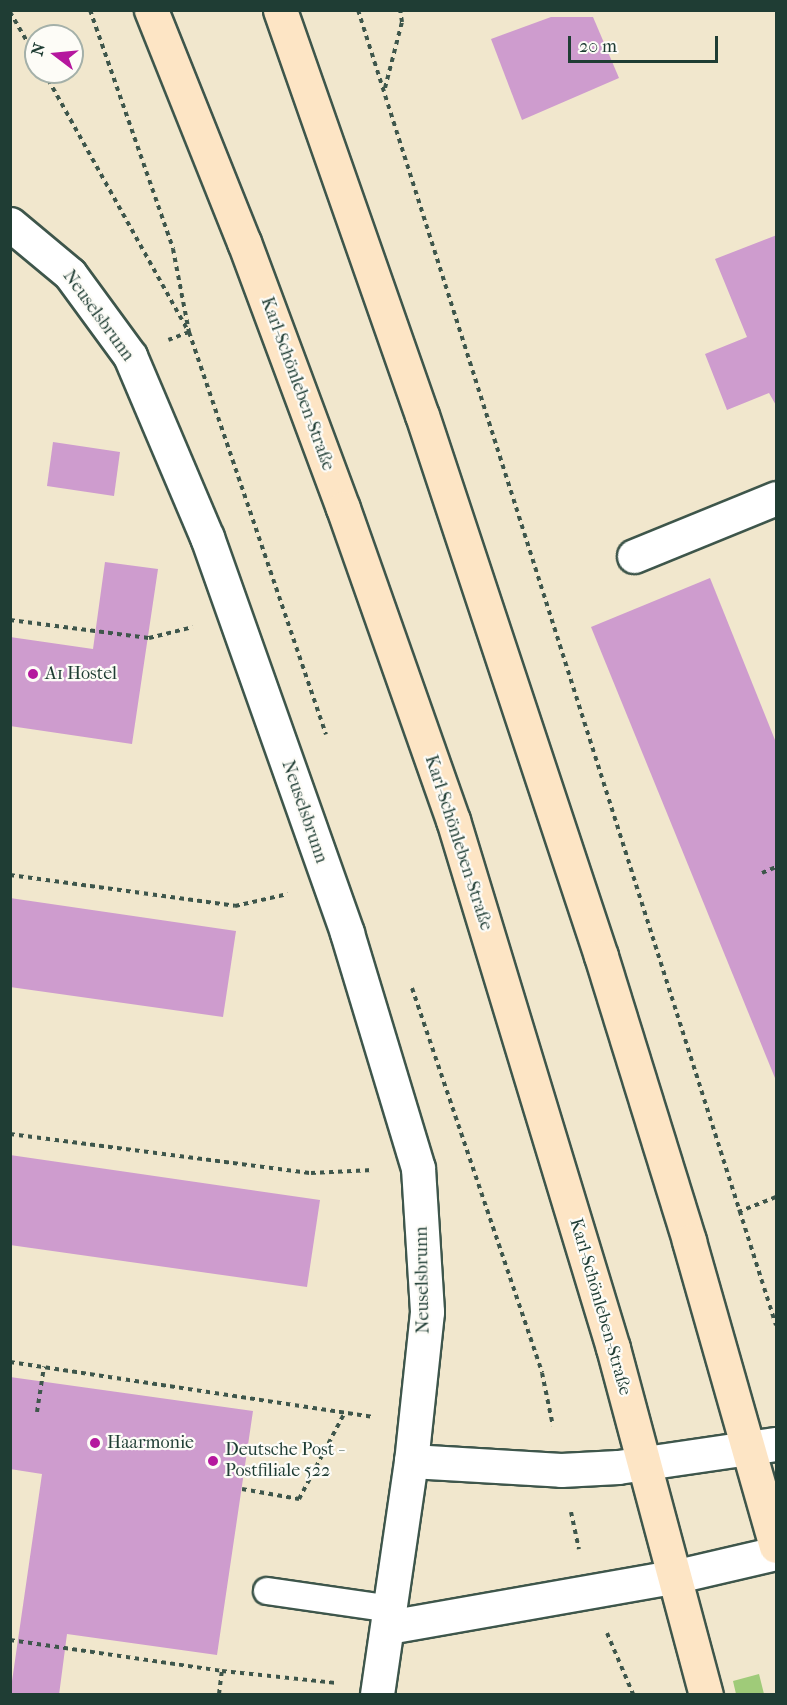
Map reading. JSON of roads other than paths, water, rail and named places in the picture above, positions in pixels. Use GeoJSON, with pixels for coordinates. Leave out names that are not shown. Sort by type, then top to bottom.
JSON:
{"type":"FeatureCollection","features":[{"type":"Feature","properties":{"kind":"main road","name":"Karl-Schönleben-Straße"},"geometry":{"type":"LineString","coordinates":[[151,10],[244,242],[343,508],[453,820],[610,1337],[706,1695]]}},
{"type":"Feature","properties":{"kind":"main road"},"geometry":{"type":"LineString","coordinates":[[280,10],[539,763],[664,1157],[763,1447],[777,1546]]}},
{"type":"Feature","properties":{"kind":"street","name":"Neuselsbrunn"},"geometry":{"type":"LineString","coordinates":[[10,224],[70,274],[130,356],[207,537],[394,1078],[418,1168],[427,1312],[411,1461],[390,1618],[377,1691]]}},
{"type":"Feature","properties":{"kind":"street"},"geometry":{"type":"LineString","coordinates":[[634,556],[777,498]]}},
{"type":"Feature","properties":{"kind":"street"},"geometry":{"type":"LineString","coordinates":[[411,1461],[561,1470],[645,1463],[763,1447]]}},
{"type":"Feature","properties":{"kind":"street"},"geometry":{"type":"LineString","coordinates":[[390,1618],[674,1577],[777,1553]]}},
{"type":"Feature","properties":{"kind":"lane"},"geometry":{"type":"LineString","coordinates":[[267,1591],[390,1618]]}},
{"type":"Feature","properties":{"kind":"place","name":"A1 Hostel"},"geometry":{"type":"Point","coordinates":[33,674]}},
{"type":"Feature","properties":{"kind":"place","name":"Haarmonie"},"geometry":{"type":"Point","coordinates":[95,1443]}},
{"type":"Feature","properties":{"kind":"place","name":"Deutsche Post - Postfiliale 522"},"geometry":{"type":"Point","coordinates":[213,1461]}}]}
